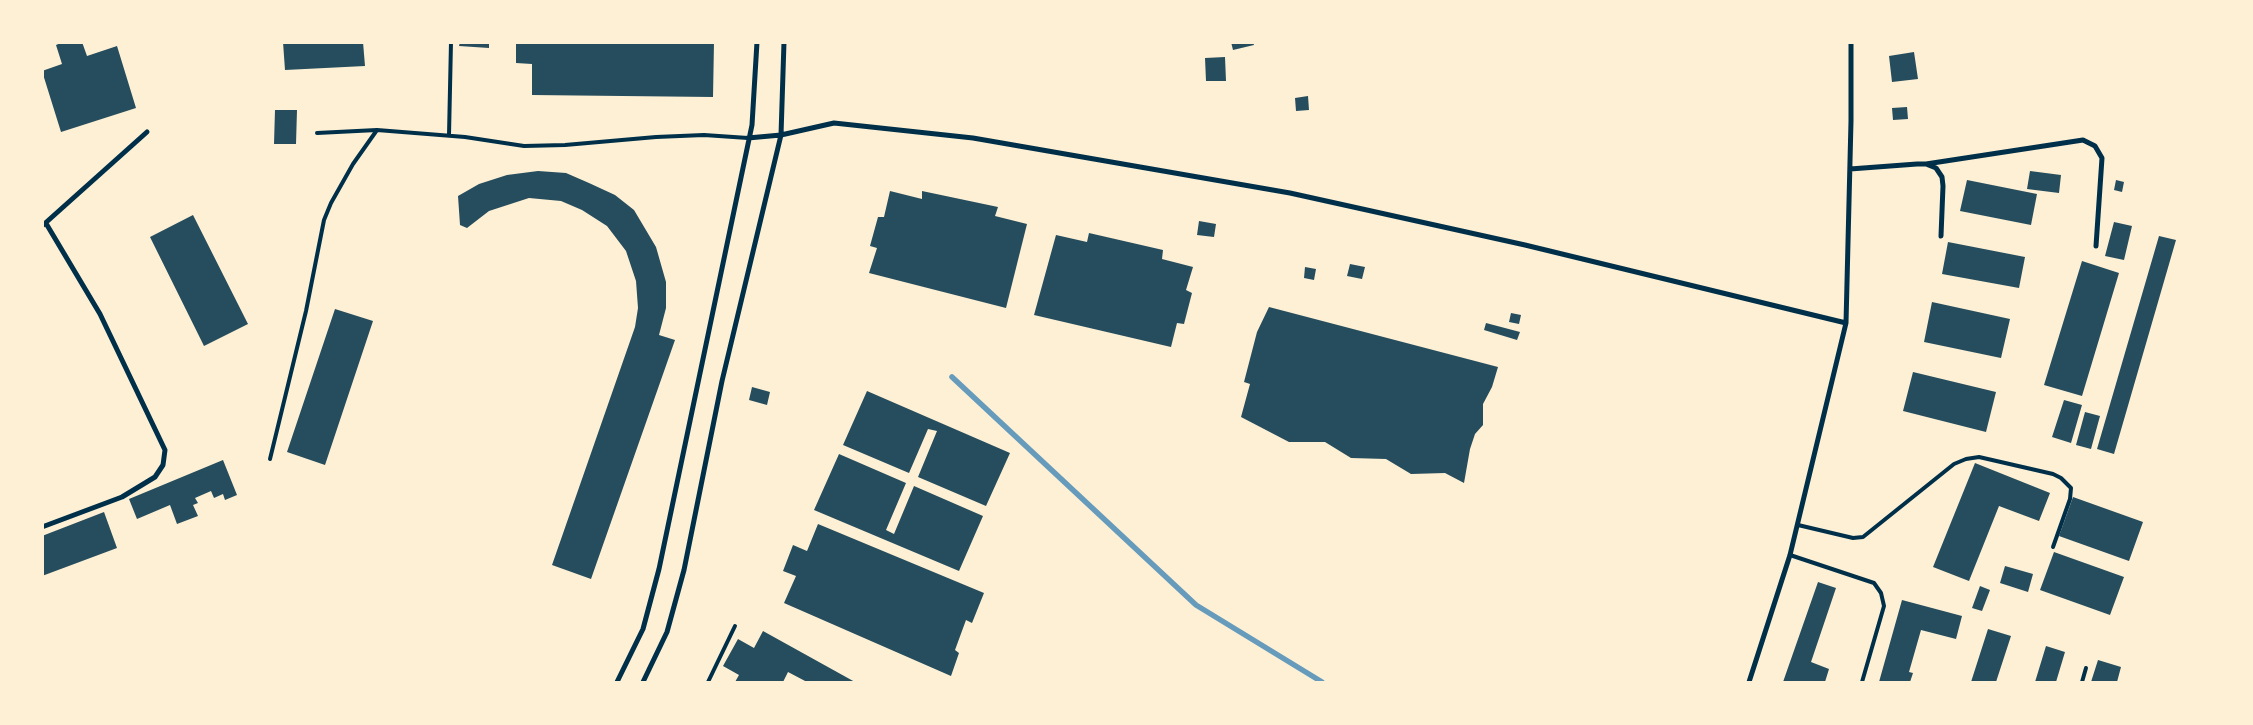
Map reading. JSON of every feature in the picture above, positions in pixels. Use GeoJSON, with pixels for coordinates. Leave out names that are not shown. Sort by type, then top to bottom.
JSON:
{"type":"FeatureCollection","features":[{"type":"Feature","properties":{"kind":"street"},"geometry":{"type":"LineString","coordinates":[[617,682],[643,629],[659,569],[752,125],[757,42]]}},
{"type":"Feature","properties":{"kind":"street"},"geometry":{"type":"LineString","coordinates":[[646,682],[667,632],[684,570],[722,381],[780,135],[784,42]]}},
{"type":"Feature","properties":{"kind":"street"},"geometry":{"type":"LineString","coordinates":[[1749,682],[1790,555],[1846,323],[1851,42]]}},
{"type":"Feature","properties":{"kind":"street"},"geometry":{"type":"LineString","coordinates":[[748,138],[780,135],[834,123],[945,135],[1280,191],[1525,245],[1846,323]]}},
{"type":"Feature","properties":{"kind":"street"},"geometry":{"type":"LineString","coordinates":[[42,527],[122,497],[155,477],[164,465],[165,450],[100,314],[45,226],[147,132]]}},
{"type":"Feature","properties":{"kind":"street"},"geometry":{"type":"LineString","coordinates":[[1850,169],[1926,164],[2083,140],[2095,146],[2102,158],[2096,246]]}},
{"type":"Feature","properties":{"kind":"street"},"geometry":{"type":"LineString","coordinates":[[1926,164],[1936,168],[1942,177],[1943,196],[1940,236]]}},
{"type":"Feature","properties":{"kind":"lane"},"geometry":{"type":"LineString","coordinates":[[449,135],[450,42]]}},
{"type":"Feature","properties":{"kind":"lane"},"geometry":{"type":"LineString","coordinates":[[270,459],[306,311],[324,220],[331,202],[353,164],[377,130]]}},
{"type":"Feature","properties":{"kind":"lane"},"geometry":{"type":"LineString","coordinates":[[317,133],[377,130],[449,135],[524,146],[695,135],[748,138]]}},
{"type":"Feature","properties":{"kind":"lane"},"geometry":{"type":"LineString","coordinates":[[1798,525],[1853,538],[1863,537],[1954,464],[1966,459],[1979,457],[2053,474],[2062,478],[2071,488],[2070,499],[2053,547]]}},
{"type":"Feature","properties":{"kind":"lane"},"geometry":{"type":"LineString","coordinates":[[1790,555],[1874,583],[1882,593],[1884,606],[1862,682]]}},
{"type":"Feature","properties":{"kind":"lane"},"geometry":{"type":"LineString","coordinates":[[708,682],[735,626]]}},
{"type":"Feature","properties":{"kind":"lane"},"geometry":{"type":"LineString","coordinates":[[2082,682],[2086,668]]}},
{"type":"Feature","properties":{"kind":"building"},"geometry":{"type":"Polygon","coordinates":[[[63,42],[82,42],[87,56],[117,46],[136,108],[61,132],[42,71],[62,64],[56,45],[63,42]]]}},
{"type":"Feature","properties":{"kind":"building"},"geometry":{"type":"Polygon","coordinates":[[[283,42],[363,42],[365,66],[285,70],[283,42]]]}},
{"type":"Feature","properties":{"kind":"building"},"geometry":{"type":"Polygon","coordinates":[[[460,42],[489,42],[489,48],[459,46],[460,42]]]}},
{"type":"Feature","properties":{"kind":"building"},"geometry":{"type":"Polygon","coordinates":[[[516,42],[714,42],[713,97],[532,95],[532,64],[516,63],[516,42]]]}},
{"type":"Feature","properties":{"kind":"building"},"geometry":{"type":"Polygon","coordinates":[[[1231,42],[1253,42],[1254,45],[1233,50],[1231,42]]]}},
{"type":"Feature","properties":{"kind":"building"},"geometry":{"type":"Polygon","coordinates":[[[1914,52],[1918,79],[1892,82],[1889,56],[1914,52]]]}},
{"type":"Feature","properties":{"kind":"building"},"geometry":{"type":"Polygon","coordinates":[[[1225,57],[1226,81],[1206,81],[1205,58],[1225,57]]]}},
{"type":"Feature","properties":{"kind":"building"},"geometry":{"type":"Polygon","coordinates":[[[1308,96],[1309,110],[1296,111],[1295,98],[1308,96]]]}},
{"type":"Feature","properties":{"kind":"building"},"geometry":{"type":"Polygon","coordinates":[[[1907,107],[1908,119],[1893,120],[1892,108],[1907,107]]]}},
{"type":"Feature","properties":{"kind":"building"},"geometry":{"type":"Polygon","coordinates":[[[275,110],[297,110],[296,144],[274,144],[275,110]]]}},
{"type":"Feature","properties":{"kind":"building"},"geometry":{"type":"Polygon","coordinates":[[[538,171],[566,173],[615,195],[634,210],[656,247],[666,282],[666,308],[659,335],[675,340],[591,579],[552,565],[635,327],[638,308],[636,281],[626,251],[607,226],[582,210],[561,201],[529,198],[489,211],[467,228],[460,225],[458,196],[479,184],[507,175],[538,171]]]}},
{"type":"Feature","properties":{"kind":"building"},"geometry":{"type":"Polygon","coordinates":[[[2030,171],[2061,175],[2059,193],[2027,189],[2030,171]]]}},
{"type":"Feature","properties":{"kind":"building"},"geometry":{"type":"Polygon","coordinates":[[[1967,180],[2037,194],[2031,225],[1960,211],[1967,180]]]}},
{"type":"Feature","properties":{"kind":"building"},"geometry":{"type":"Polygon","coordinates":[[[2116,180],[2124,182],[2122,192],[2114,190],[2116,180]]]}},
{"type":"Feature","properties":{"kind":"building"},"geometry":{"type":"Polygon","coordinates":[[[890,191],[922,199],[922,191],[998,207],[995,216],[1027,224],[1006,308],[869,273],[877,248],[870,246],[878,217],[884,217],[890,191]]]}},
{"type":"Feature","properties":{"kind":"building"},"geometry":{"type":"Polygon","coordinates":[[[193,215],[248,324],[204,346],[150,237],[193,215]]]}},
{"type":"Feature","properties":{"kind":"building"},"geometry":{"type":"Polygon","coordinates":[[[1199,221],[1216,224],[1214,237],[1197,235],[1199,221]]]}},
{"type":"Feature","properties":{"kind":"building"},"geometry":{"type":"Polygon","coordinates":[[[2114,222],[2132,226],[2124,260],[2105,256],[2114,222]]]}},
{"type":"Feature","properties":{"kind":"building"},"geometry":{"type":"Polygon","coordinates":[[[1089,233],[1163,250],[1162,259],[1193,267],[1186,290],[1192,293],[1184,324],[1177,323],[1171,347],[1034,315],[1056,235],[1087,242],[1089,233]]]}},
{"type":"Feature","properties":{"kind":"building"},"geometry":{"type":"Polygon","coordinates":[[[2159,236],[2176,240],[2114,454],[2097,449],[2159,236]]]}},
{"type":"Feature","properties":{"kind":"building"},"geometry":{"type":"Polygon","coordinates":[[[1948,242],[2025,257],[2019,288],[1942,274],[1948,242]]]}},
{"type":"Feature","properties":{"kind":"building"},"geometry":{"type":"Polygon","coordinates":[[[2082,261],[2119,273],[2082,396],[2044,385],[2082,261]]]}},
{"type":"Feature","properties":{"kind":"building"},"geometry":{"type":"Polygon","coordinates":[[[1350,264],[1365,267],[1362,279],[1347,276],[1350,264]]]}},
{"type":"Feature","properties":{"kind":"building"},"geometry":{"type":"Polygon","coordinates":[[[1305,267],[1316,269],[1314,280],[1304,278],[1305,267]]]}},
{"type":"Feature","properties":{"kind":"building"},"geometry":{"type":"Polygon","coordinates":[[[1932,302],[2010,319],[2001,358],[1924,342],[1932,302]]]}},
{"type":"Feature","properties":{"kind":"building"},"geometry":{"type":"Polygon","coordinates":[[[1269,307],[1498,367],[1492,387],[1483,404],[1483,425],[1475,434],[1470,449],[1464,483],[1445,473],[1411,474],[1386,459],[1351,458],[1325,442],[1289,442],[1241,417],[1250,384],[1244,382],[1257,332],[1269,307]]]}},
{"type":"Feature","properties":{"kind":"building"},"geometry":{"type":"Polygon","coordinates":[[[335,309],[373,321],[325,465],[287,452],[335,309]]]}},
{"type":"Feature","properties":{"kind":"building"},"geometry":{"type":"Polygon","coordinates":[[[1511,313],[1521,315],[1519,324],[1509,322],[1511,313]]]}},
{"type":"Feature","properties":{"kind":"building"},"geometry":{"type":"Polygon","coordinates":[[[1486,323],[1520,332],[1517,340],[1484,330],[1486,323]]]}},
{"type":"Feature","properties":{"kind":"building"},"geometry":{"type":"Polygon","coordinates":[[[1913,372],[1996,392],[1986,432],[1903,411],[1913,372]]]}},
{"type":"Feature","properties":{"kind":"building"},"geometry":{"type":"Polygon","coordinates":[[[752,387],[770,392],[767,405],[749,400],[752,387]]]}},
{"type":"Feature","properties":{"kind":"building"},"geometry":{"type":"Polygon","coordinates":[[[867,391],[1010,453],[986,506],[918,477],[937,431],[928,429],[909,473],[843,445],[867,391]]]}},
{"type":"Feature","properties":{"kind":"building"},"geometry":{"type":"Polygon","coordinates":[[[2064,400],[2082,405],[2071,443],[2052,437],[2064,400]]]}},
{"type":"Feature","properties":{"kind":"building"},"geometry":{"type":"Polygon","coordinates":[[[2085,412],[2100,416],[2091,449],[2076,445],[2085,412]]]}},
{"type":"Feature","properties":{"kind":"building"},"geometry":{"type":"Polygon","coordinates":[[[839,454],[906,483],[886,530],[894,534],[914,486],[983,516],[959,571],[814,510],[839,454]]]}},
{"type":"Feature","properties":{"kind":"building"},"geometry":{"type":"Polygon","coordinates":[[[223,460],[237,495],[225,500],[223,494],[214,498],[211,491],[195,498],[198,503],[193,505],[198,516],[177,524],[170,505],[137,519],[129,499],[223,460]]]}},
{"type":"Feature","properties":{"kind":"building"},"geometry":{"type":"Polygon","coordinates":[[[1975,463],[2050,493],[2039,521],[1999,506],[1969,581],[1933,567],[1975,463]]]}},
{"type":"Feature","properties":{"kind":"building"},"geometry":{"type":"Polygon","coordinates":[[[2073,497],[2143,522],[2129,561],[2059,536],[2073,497]]]}},
{"type":"Feature","properties":{"kind":"building"},"geometry":{"type":"Polygon","coordinates":[[[104,512],[117,548],[42,576],[42,536],[104,512]]]}},
{"type":"Feature","properties":{"kind":"building"},"geometry":{"type":"Polygon","coordinates":[[[818,524],[984,593],[972,623],[966,620],[955,650],[959,653],[951,676],[784,603],[796,576],[783,571],[793,545],[807,551],[818,524]]]}},
{"type":"Feature","properties":{"kind":"building"},"geometry":{"type":"Polygon","coordinates":[[[2054,552],[2124,577],[2110,615],[2040,590],[2054,552]]]}},
{"type":"Feature","properties":{"kind":"building"},"geometry":{"type":"Polygon","coordinates":[[[2005,566],[2033,574],[2028,592],[2000,583],[2005,566]]]}},
{"type":"Feature","properties":{"kind":"building"},"geometry":{"type":"Polygon","coordinates":[[[1818,582],[1836,588],[1811,662],[1829,669],[1825,682],[1783,682],[1818,582]]]}},
{"type":"Feature","properties":{"kind":"building"},"geometry":{"type":"Polygon","coordinates":[[[1980,586],[1990,590],[1982,611],[1972,608],[1980,586]]]}},
{"type":"Feature","properties":{"kind":"building"},"geometry":{"type":"Polygon","coordinates":[[[1902,600],[1962,616],[1956,639],[1921,630],[1909,672],[1913,673],[1910,682],[1879,682],[1902,600]]]}},
{"type":"Feature","properties":{"kind":"building"},"geometry":{"type":"Polygon","coordinates":[[[1988,629],[2011,636],[1996,682],[1971,682],[1988,629]]]}},
{"type":"Feature","properties":{"kind":"building"},"geometry":{"type":"Polygon","coordinates":[[[763,631],[855,682],[807,682],[788,672],[783,682],[735,682],[739,675],[723,666],[738,639],[754,648],[763,631]]]}},
{"type":"Feature","properties":{"kind":"building"},"geometry":{"type":"Polygon","coordinates":[[[2046,646],[2065,652],[2056,682],[2035,682],[2046,646]]]}},
{"type":"Feature","properties":{"kind":"building"},"geometry":{"type":"Polygon","coordinates":[[[2098,660],[2121,667],[2117,682],[2091,682],[2098,660]]]}},
{"type":"Feature","properties":{"kind":"waterway"},"geometry":{"type":"LineString","coordinates":[[952,377],[1196,605],[1322,682]]}}]}
